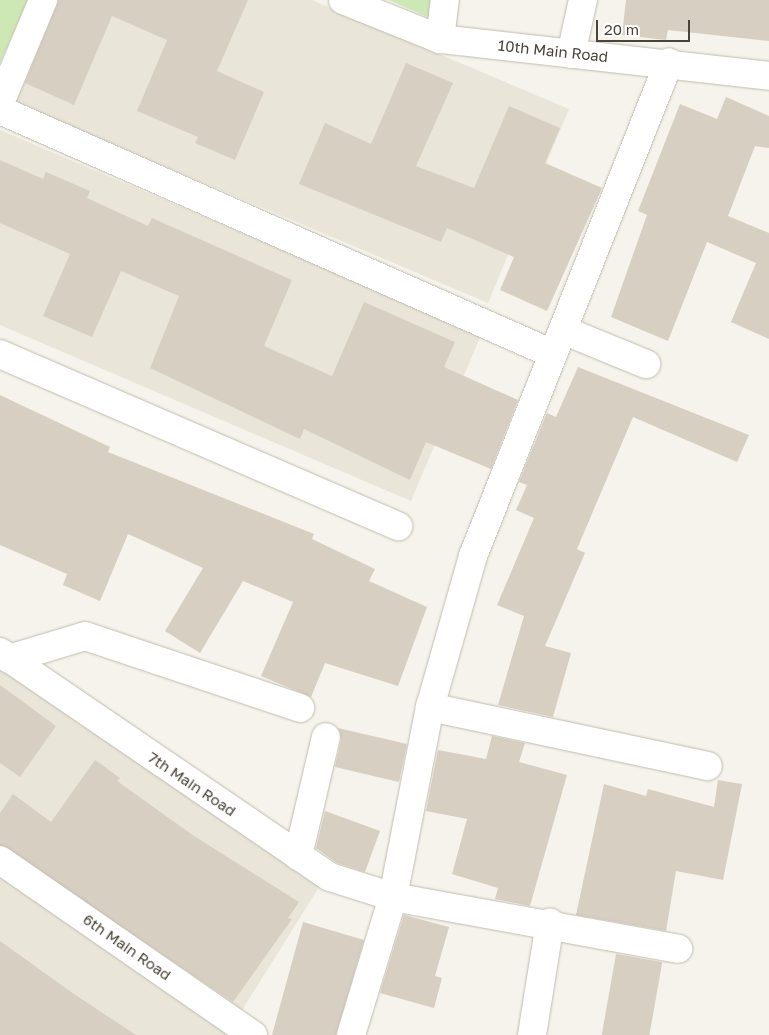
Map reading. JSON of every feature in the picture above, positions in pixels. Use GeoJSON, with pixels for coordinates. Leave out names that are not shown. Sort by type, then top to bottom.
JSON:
{"type":"FeatureCollection","features":[{"type":"Feature","properties":{"kind":"street"},"geometry":{"type":"LineString","coordinates":[[0,103],[43,0]]}},
{"type":"Feature","properties":{"kind":"street","name":"10th Main Road"},"geometry":{"type":"LineString","coordinates":[[343,0],[440,39],[571,54],[669,62],[769,76]]}},
{"type":"Feature","properties":{"kind":"street"},"geometry":{"type":"LineString","coordinates":[[440,39],[445,0]]}},
{"type":"Feature","properties":{"kind":"street"},"geometry":{"type":"LineString","coordinates":[[571,54],[582,0]]}},
{"type":"Feature","properties":{"kind":"street"},"geometry":{"type":"LineString","coordinates":[[351,1035],[393,897],[430,707],[473,556],[669,62]]}},
{"type":"Feature","properties":{"kind":"street"},"geometry":{"type":"LineString","coordinates":[[0,110],[558,342],[646,364]]}},
{"type":"Feature","properties":{"kind":"street"},"geometry":{"type":"LineString","coordinates":[[0,354],[398,526]]}},
{"type":"Feature","properties":{"kind":"street"},"geometry":{"type":"LineString","coordinates":[[5,656],[85,636],[300,708]]}},
{"type":"Feature","properties":{"kind":"street","name":"7th Main Road"},"geometry":{"type":"LineString","coordinates":[[5,656],[330,877],[393,897],[550,922],[678,949]]}},
{"type":"Feature","properties":{"kind":"street"},"geometry":{"type":"LineString","coordinates":[[430,707],[708,766]]}},
{"type":"Feature","properties":{"kind":"street"},"geometry":{"type":"LineString","coordinates":[[298,856],[326,737]]}},
{"type":"Feature","properties":{"kind":"street","name":"6th Main Road"},"geometry":{"type":"LineString","coordinates":[[0,860],[253,1035]]}},
{"type":"Feature","properties":{"kind":"street"},"geometry":{"type":"LineString","coordinates":[[532,1035],[550,922]]}},
{"type":"Feature","properties":{"kind":"shaded area"},"geometry":{"type":"Polygon","coordinates":[[[50,0],[312,0],[569,109],[488,303],[8,100],[50,0]]]}},
{"type":"Feature","properties":{"kind":"shaded area"},"geometry":{"type":"Polygon","coordinates":[[[0,130],[481,335],[411,501],[0,325],[0,130]]]}},
{"type":"Feature","properties":{"kind":"shaded area"},"geometry":{"type":"Polygon","coordinates":[[[0,666],[321,884],[237,1018],[0,854],[0,666]]]}},
{"type":"Feature","properties":{"kind":"shaded area"},"geometry":{"type":"Polygon","coordinates":[[[0,871],[236,1035],[0,1035],[0,871]]]}},
{"type":"Feature","properties":{"kind":"green space"},"geometry":{"type":"Polygon","coordinates":[[[0,0],[28,0],[0,63],[0,0]]]}},
{"type":"Feature","properties":{"kind":"green space"},"geometry":{"type":"Polygon","coordinates":[[[389,0],[454,0],[450,27],[389,0]]]}},
{"type":"Feature","properties":{"kind":"building"},"geometry":{"type":"Polygon","coordinates":[[[59,0],[248,0],[217,71],[264,92],[235,160],[195,143],[198,137],[137,111],[167,40],[112,16],[74,105],[25,83],[59,0]]]}},
{"type":"Feature","properties":{"kind":"building"},"geometry":{"type":"Polygon","coordinates":[[[626,0],[769,0],[769,41],[668,30],[666,40],[622,35],[626,0]]]}},
{"type":"Feature","properties":{"kind":"building"},"geometry":{"type":"Polygon","coordinates":[[[406,63],[453,83],[416,166],[474,188],[509,106],[560,128],[545,163],[602,188],[547,311],[500,290],[514,257],[447,228],[441,242],[299,184],[325,123],[371,144],[406,63]]]}},
{"type":"Feature","properties":{"kind":"building"},"geometry":{"type":"Polygon","coordinates":[[[726,97],[769,116],[769,148],[755,146],[728,216],[769,233],[769,339],[731,322],[756,263],[707,242],[668,341],[611,317],[647,215],[638,211],[680,104],[717,119],[726,97]]]}},
{"type":"Feature","properties":{"kind":"building"},"geometry":{"type":"Polygon","coordinates":[[[0,160],[43,179],[46,172],[90,191],[87,198],[148,226],[152,218],[292,280],[264,346],[332,376],[364,302],[455,342],[444,367],[518,400],[491,469],[426,442],[410,480],[304,429],[300,439],[150,368],[179,296],[121,271],[92,337],[43,316],[70,254],[0,223],[0,160]]]}},
{"type":"Feature","properties":{"kind":"building"},"geometry":{"type":"Polygon","coordinates":[[[578,367],[749,435],[737,462],[633,417],[577,549],[585,553],[545,646],[571,653],[553,717],[498,705],[524,616],[497,605],[534,518],[516,510],[527,485],[519,482],[547,413],[556,417],[578,367]]]}},
{"type":"Feature","properties":{"kind":"building"},"geometry":{"type":"Polygon","coordinates":[[[0,395],[110,447],[108,452],[314,534],[312,539],[375,569],[369,581],[427,607],[398,686],[325,663],[311,697],[261,676],[293,602],[243,581],[200,653],[165,631],[203,568],[128,534],[100,601],[63,585],[67,574],[0,545],[0,395]]]}},
{"type":"Feature","properties":{"kind":"building"},"geometry":{"type":"Polygon","coordinates":[[[0,685],[56,726],[20,777],[0,763],[0,685]]]}},
{"type":"Feature","properties":{"kind":"building"},"geometry":{"type":"Polygon","coordinates":[[[338,728],[407,744],[399,782],[335,767],[341,740],[338,728]]]}},
{"type":"Feature","properties":{"kind":"building"},"geometry":{"type":"Polygon","coordinates":[[[492,736],[525,743],[519,762],[567,775],[530,906],[495,899],[498,888],[452,874],[467,819],[426,811],[438,750],[486,759],[492,736]]]}},
{"type":"Feature","properties":{"kind":"building"},"geometry":{"type":"Polygon","coordinates":[[[95,760],[120,778],[117,781],[194,836],[299,902],[288,918],[292,919],[233,1002],[0,845],[0,813],[13,794],[51,822],[95,760]]]}},
{"type":"Feature","properties":{"kind":"building"},"geometry":{"type":"Polygon","coordinates":[[[718,780],[742,784],[723,880],[676,871],[666,931],[576,915],[604,784],[646,796],[648,789],[714,807],[718,780]]]}},
{"type":"Feature","properties":{"kind":"building"},"geometry":{"type":"Polygon","coordinates":[[[325,811],[380,831],[365,872],[337,863],[316,848],[325,811]]]}},
{"type":"Feature","properties":{"kind":"building"},"geometry":{"type":"Polygon","coordinates":[[[404,915],[449,927],[435,976],[442,978],[434,1008],[380,993],[404,915]]]}},
{"type":"Feature","properties":{"kind":"building"},"geometry":{"type":"Polygon","coordinates":[[[303,922],[364,940],[336,1035],[272,1035],[303,922]]]}},
{"type":"Feature","properties":{"kind":"building"},"geometry":{"type":"Polygon","coordinates":[[[0,941],[74,994],[136,1035],[0,1035],[0,941]]]}},
{"type":"Feature","properties":{"kind":"building"},"geometry":{"type":"Polygon","coordinates":[[[616,954],[662,962],[649,1035],[602,1035],[616,954]]]}}]}
